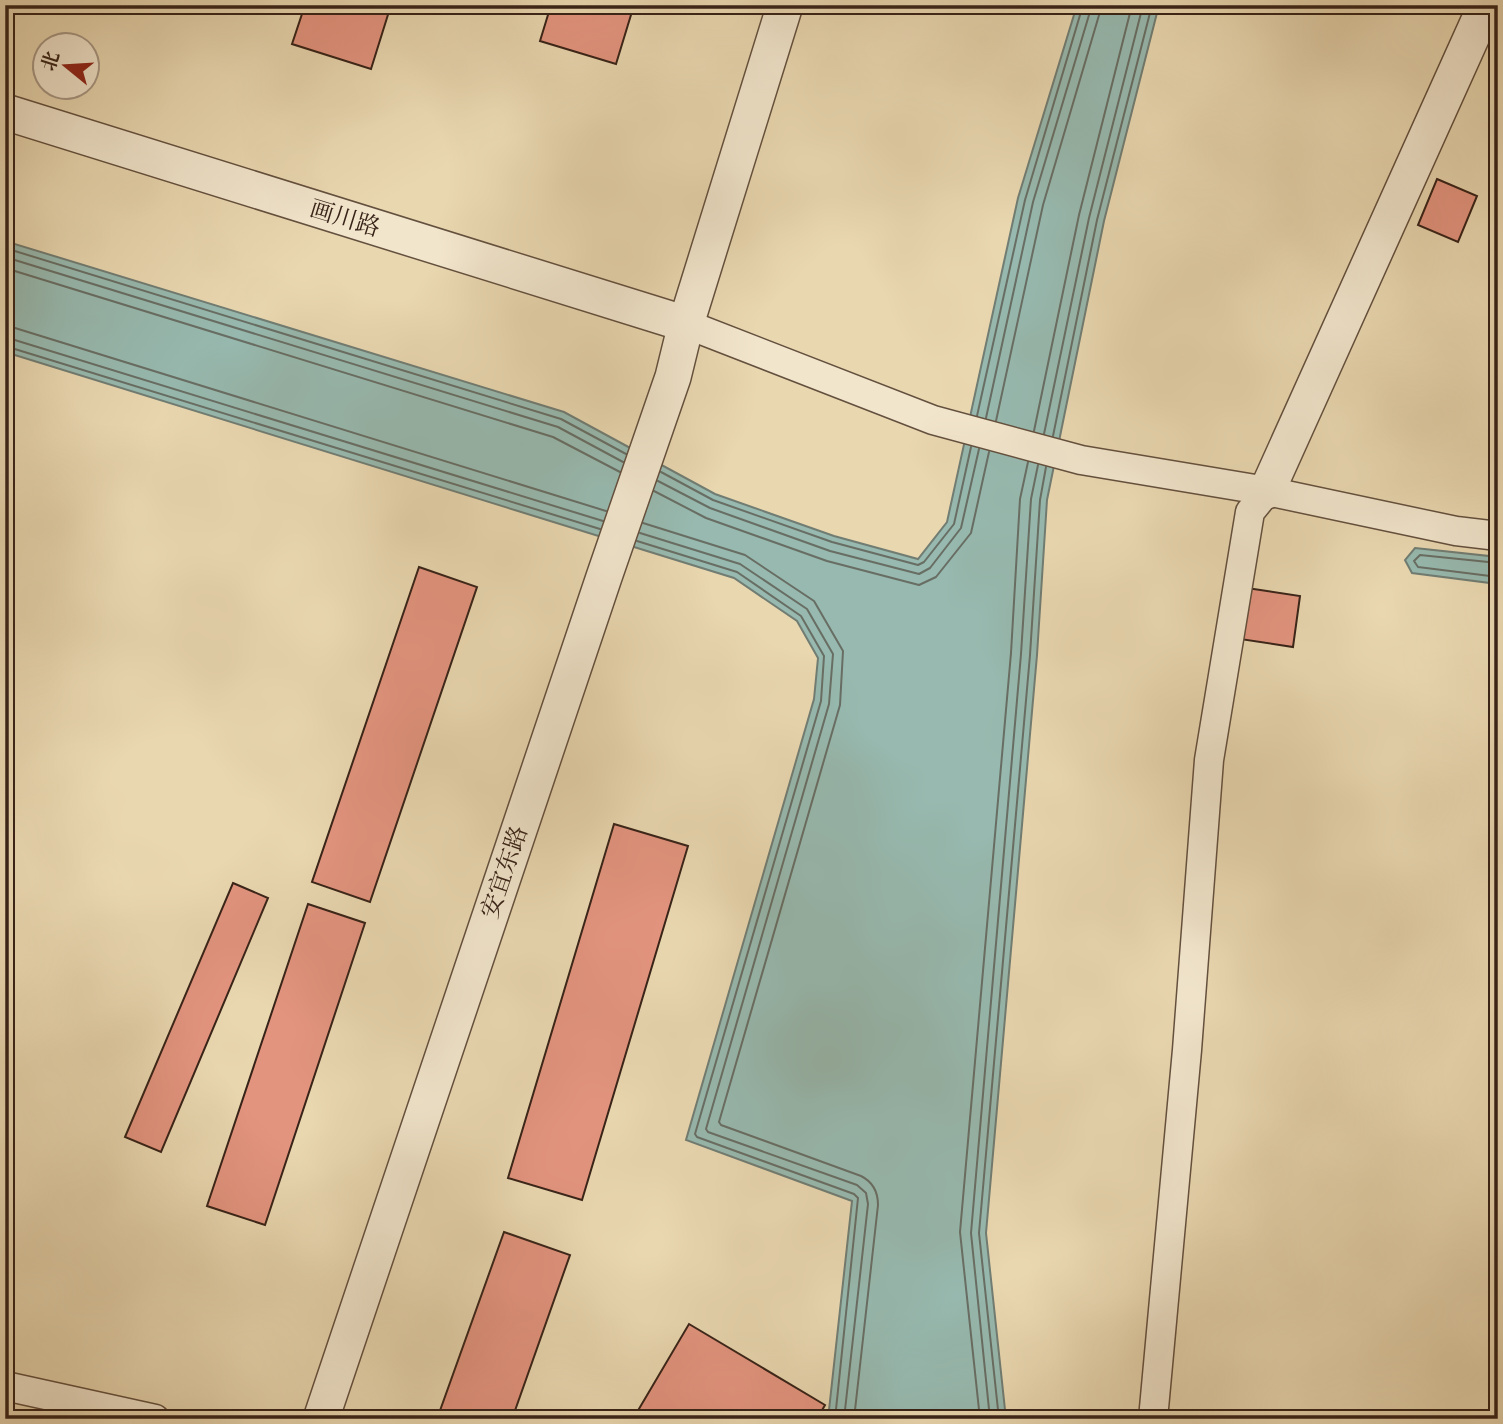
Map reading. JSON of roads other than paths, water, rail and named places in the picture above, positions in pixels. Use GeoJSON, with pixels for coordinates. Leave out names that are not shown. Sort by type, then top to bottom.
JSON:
{"type":"FeatureCollection","features":[{"type":"Feature","properties":{"kind":"street","name":"安宜东路"},"geometry":{"type":"LineString","coordinates":[[321,1419],[673,377],[686,324],[785,5]]}},
{"type":"Feature","properties":{"kind":"street"},"geometry":{"type":"LineString","coordinates":[[1153,1419],[1209,760],[1250,512],[1267,491],[1486,5]]}},
{"type":"Feature","properties":{"kind":"street","name":"画川路"},"geometry":{"type":"LineString","coordinates":[[5,112],[686,324]]}},
{"type":"Feature","properties":{"kind":"street"},"geometry":{"type":"LineString","coordinates":[[686,324],[933,420],[1081,460],[1267,491],[1456,531],[1498,536]]}},
{"type":"Feature","properties":{"kind":"street"},"geometry":{"type":"LineString","coordinates":[[5,1386],[155,1419]]}},
{"type":"Feature","properties":{"kind":"water"},"geometry":{"type":"Polygon","coordinates":[[[1077,5],[1159,5],[1104,221],[1047,500],[1037,655],[986,1233],[1006,1419],[828,1419],[852,1201],[686,1140],[814,699],[818,658],[797,621],[734,578],[5,352],[5,241],[564,412],[715,494],[834,536],[918,559],[947,522],[1018,198],[1077,5]]]}},
{"type":"Feature","properties":{"kind":"water"},"geometry":{"type":"Polygon","coordinates":[[[1415,548],[1498,557],[1498,584],[1412,573],[1405,560],[1415,548]]]}}]}
